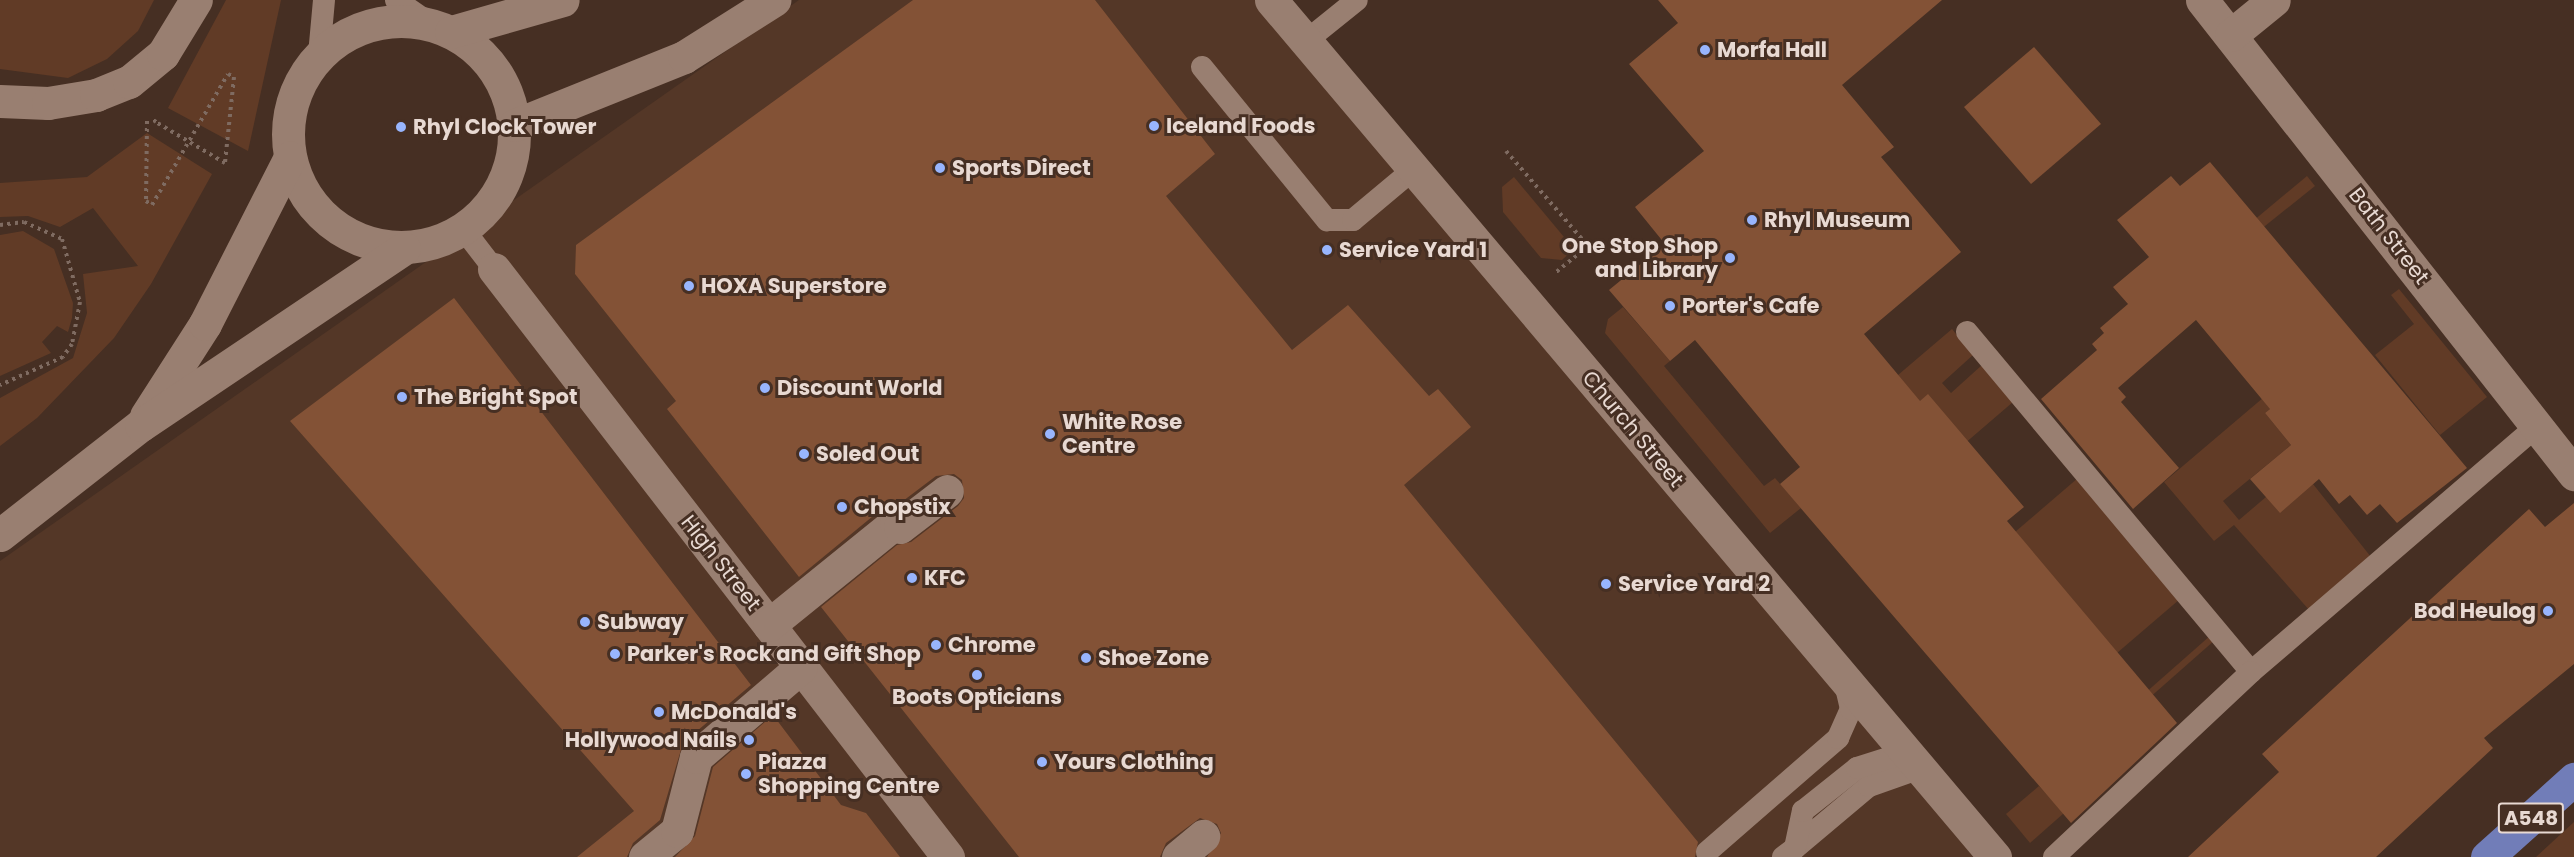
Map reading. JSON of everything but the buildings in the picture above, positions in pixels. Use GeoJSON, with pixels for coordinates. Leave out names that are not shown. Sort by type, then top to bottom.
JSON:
{"type":"FeatureCollection","features":[{"type":"Feature","properties":{"kind":"main road","name":"A548"},"geometry":{"type":"LineString","coordinates":[[2487,857],[2574,779]]}},
{"type":"Feature","properties":{"kind":"street"},"geometry":{"type":"LineString","coordinates":[[0,101],[48,103],[96,95],[129,82],[163,54],[196,0]]}},
{"type":"Feature","properties":{"kind":"street"},"geometry":{"type":"LineString","coordinates":[[441,28],[495,70],[515,125],[504,184],[464,230],[435,243],[404,248],[365,242],[330,223],[304,194],[290,158],[292,103],[319,55],[343,36],[372,25],[441,28],[563,0]]}},
{"type":"Feature","properties":{"kind":"street"},"geometry":{"type":"LineString","coordinates":[[515,125],[684,57],[774,0]]}},
{"type":"Feature","properties":{"kind":"street","name":"Church Street"},"geometry":{"type":"LineString","coordinates":[[1271,0],[1995,857]]}},
{"type":"Feature","properties":{"kind":"street","name":"Bath Street"},"geometry":{"type":"LineString","coordinates":[[2202,0],[2574,474]]}},
{"type":"Feature","properties":{"kind":"street"},"geometry":{"type":"LineString","coordinates":[[2231,35],[2274,0]]}},
{"type":"Feature","properties":{"kind":"street"},"geometry":{"type":"LineString","coordinates":[[141,426],[205,324],[290,158]]}},
{"type":"Feature","properties":{"kind":"street"},"geometry":{"type":"LineString","coordinates":[[0,535],[141,426],[404,248]]}},
{"type":"Feature","properties":{"kind":"street","name":"High Street"},"geometry":{"type":"LineString","coordinates":[[494,269],[948,857]]}},
{"type":"Feature","properties":{"kind":"street"},"geometry":{"type":"LineString","coordinates":[[769,625],[896,522],[900,527],[946,491]]}},
{"type":"Feature","properties":{"kind":"street"},"geometry":{"type":"LineString","coordinates":[[645,857],[677,831],[696,757],[801,667]]}},
{"type":"Feature","properties":{"kind":"street"},"geometry":{"type":"LineString","coordinates":[[1178,857],[1203,836]]}},
{"type":"Feature","properties":{"kind":"lane"},"geometry":{"type":"LineString","coordinates":[[319,55],[324,0]]}},
{"type":"Feature","properties":{"kind":"lane"},"geometry":{"type":"LineString","coordinates":[[396,0],[441,28]]}},
{"type":"Feature","properties":{"kind":"lane"},"geometry":{"type":"LineString","coordinates":[[1306,41],[1357,0]]}},
{"type":"Feature","properties":{"kind":"lane"},"geometry":{"type":"LineString","coordinates":[[1202,67],[1327,220],[1353,220],[1414,169]]}},
{"type":"Feature","properties":{"kind":"lane"},"geometry":{"type":"LineString","coordinates":[[464,230],[494,269]]}},
{"type":"Feature","properties":{"kind":"lane"},"geometry":{"type":"LineString","coordinates":[[1967,332],[2251,672]]}},
{"type":"Feature","properties":{"kind":"lane"},"geometry":{"type":"LineString","coordinates":[[2054,857],[2251,672],[2537,426]]}},
{"type":"Feature","properties":{"kind":"lane"},"geometry":{"type":"LineString","coordinates":[[1707,852],[1838,738],[1851,708],[1844,678]]}},
{"type":"Feature","properties":{"kind":"lane"},"geometry":{"type":"LineString","coordinates":[[1789,852],[1803,811],[1857,768],[1913,760]]}},
{"type":"Feature","properties":{"kind":"path"},"geometry":{"type":"LineString","coordinates":[[147,66],[147,116],[147,201],[152,205],[187,145],[193,135],[211,105],[228,74],[234,77],[225,163],[196,146],[186,140],[176,134],[147,116]]}},
{"type":"Feature","properties":{"kind":"path"},"geometry":{"type":"LineString","coordinates":[[1506,151],[1588,246],[1523,298]]}},
{"type":"Feature","properties":{"kind":"path"},"geometry":{"type":"LineString","coordinates":[[0,225],[24,222],[62,239],[80,302],[72,344],[63,357],[0,385]]}},
{"type":"Feature","properties":{"kind":"shaded area"},"geometry":{"type":"Polygon","coordinates":[[[0,0],[154,0],[138,31],[107,59],[68,78],[0,69],[0,0]]]}},
{"type":"Feature","properties":{"kind":"shaded area"},"geometry":{"type":"Polygon","coordinates":[[[226,0],[281,0],[248,151],[168,108],[226,0]]]}},
{"type":"Feature","properties":{"kind":"shaded area"},"geometry":{"type":"Polygon","coordinates":[[[799,0],[1272,0],[1995,857],[0,857],[0,561],[799,0]]]}},
{"type":"Feature","properties":{"kind":"shaded area"},"geometry":{"type":"Polygon","coordinates":[[[147,133],[212,174],[151,284],[114,338],[37,418],[0,446],[0,398],[73,358],[87,313],[83,274],[138,266],[93,208],[60,227],[28,216],[0,217],[0,183],[87,177],[147,133]]]}},
{"type":"Feature","properties":{"kind":"shaded area"},"geometry":{"type":"Polygon","coordinates":[[[2307,176],[2315,186],[2260,230],[2253,221],[2307,176]]]}},
{"type":"Feature","properties":{"kind":"shaded area"},"geometry":{"type":"Polygon","coordinates":[[[1514,177],[1574,249],[1562,260],[1541,258],[1503,212],[1502,187],[1514,177]]]}},
{"type":"Feature","properties":{"kind":"shaded area"},"geometry":{"type":"Polygon","coordinates":[[[23,231],[54,249],[73,303],[72,318],[68,332],[57,326],[42,342],[51,353],[0,376],[0,235],[23,231]]]}},
{"type":"Feature","properties":{"kind":"shaded area"},"geometry":{"type":"Polygon","coordinates":[[[2399,289],[2487,397],[2440,435],[2375,355],[2414,324],[2391,295],[2399,289]]]}},
{"type":"Feature","properties":{"kind":"shaded area"},"geometry":{"type":"Polygon","coordinates":[[[1623,307],[1670,361],[1664,366],[1764,486],[1775,478],[1801,508],[1770,533],[1605,333],[1608,319],[1623,307]]]}},
{"type":"Feature","properties":{"kind":"shaded area"},"geometry":{"type":"Polygon","coordinates":[[[1952,329],[1973,355],[1942,383],[1951,393],[1982,365],[2013,402],[1935,469],[1898,375],[1952,329]]]}},
{"type":"Feature","properties":{"kind":"shaded area"},"geometry":{"type":"Polygon","coordinates":[[[2277,386],[2286,396],[2265,413],[2291,445],[2223,501],[2239,520],[2266,497],[2313,484],[2371,557],[2310,611],[2234,525],[2214,541],[2164,482],[2277,386]]]}},
{"type":"Feature","properties":{"kind":"shaded area"},"geometry":{"type":"Polygon","coordinates":[[[2078,478],[2180,599],[2117,653],[2015,532],[2078,478]]]}},
{"type":"Feature","properties":{"kind":"shaded area"},"geometry":{"type":"Polygon","coordinates":[[[2211,635],[2215,640],[2097,744],[2093,739],[2211,635]]]}},
{"type":"Feature","properties":{"kind":"shaded area"},"geometry":{"type":"Polygon","coordinates":[[[2039,786],[2064,813],[2030,843],[2006,814],[2039,786]]]}},
{"type":"Feature","properties":{"kind":"shaded area"},"geometry":{"type":"Polygon","coordinates":[[[2574,822],[2574,857],[2536,857],[2574,822]]]}},
{"type":"Feature","properties":{"kind":"place","name":"Morfa Hall"},"geometry":{"type":"Point","coordinates":[1705,50]}},
{"type":"Feature","properties":{"kind":"place","name":"Iceland Foods"},"geometry":{"type":"Point","coordinates":[1154,126]}},
{"type":"Feature","properties":{"kind":"place","name":"Rhyl Clock Tower"},"geometry":{"type":"Point","coordinates":[401,127]}},
{"type":"Feature","properties":{"kind":"place","name":"Sports Direct"},"geometry":{"type":"Point","coordinates":[940,168]}},
{"type":"Feature","properties":{"kind":"place","name":"Rhyl Museum"},"geometry":{"type":"Point","coordinates":[1752,220]}},
{"type":"Feature","properties":{"kind":"place","name":"Service Yard 1"},"geometry":{"type":"Point","coordinates":[1327,250]}},
{"type":"Feature","properties":{"kind":"place","name":"One Stop Shop and Library"},"geometry":{"type":"Point","coordinates":[1730,258]}},
{"type":"Feature","properties":{"kind":"place","name":"HOXA Superstore"},"geometry":{"type":"Point","coordinates":[689,286]}},
{"type":"Feature","properties":{"kind":"place","name":"Porter's Cafe"},"geometry":{"type":"Point","coordinates":[1670,306]}},
{"type":"Feature","properties":{"kind":"place","name":"Discount World"},"geometry":{"type":"Point","coordinates":[765,388]}},
{"type":"Feature","properties":{"kind":"place","name":"The Bright Spot"},"geometry":{"type":"Point","coordinates":[402,397]}},
{"type":"Feature","properties":{"kind":"place","name":"White Rose Centre"},"geometry":{"type":"Point","coordinates":[1050,434]}},
{"type":"Feature","properties":{"kind":"place","name":"Soled Out"},"geometry":{"type":"Point","coordinates":[804,454]}},
{"type":"Feature","properties":{"kind":"place","name":"Chopstix"},"geometry":{"type":"Point","coordinates":[842,507]}},
{"type":"Feature","properties":{"kind":"place","name":"KFC"},"geometry":{"type":"Point","coordinates":[912,578]}},
{"type":"Feature","properties":{"kind":"place","name":"Service Yard 2"},"geometry":{"type":"Point","coordinates":[1606,584]}},
{"type":"Feature","properties":{"kind":"place","name":"Bod Heulog"},"geometry":{"type":"Point","coordinates":[2548,611]}},
{"type":"Feature","properties":{"kind":"place","name":"Subway"},"geometry":{"type":"Point","coordinates":[585,622]}},
{"type":"Feature","properties":{"kind":"place","name":"Chrome"},"geometry":{"type":"Point","coordinates":[936,645]}},
{"type":"Feature","properties":{"kind":"place","name":"Parker's Rock and Gift Shop"},"geometry":{"type":"Point","coordinates":[615,654]}},
{"type":"Feature","properties":{"kind":"place","name":"Shoe Zone"},"geometry":{"type":"Point","coordinates":[1086,658]}},
{"type":"Feature","properties":{"kind":"place","name":"Boots Opticians"},"geometry":{"type":"Point","coordinates":[977,675]}},
{"type":"Feature","properties":{"kind":"place","name":"McDonald's"},"geometry":{"type":"Point","coordinates":[659,712]}},
{"type":"Feature","properties":{"kind":"place","name":"Hollywood Nails"},"geometry":{"type":"Point","coordinates":[749,740]}},
{"type":"Feature","properties":{"kind":"place","name":"Yours Clothing"},"geometry":{"type":"Point","coordinates":[1042,762]}},
{"type":"Feature","properties":{"kind":"place","name":"Piazza Shopping Centre"},"geometry":{"type":"Point","coordinates":[746,774]}}]}
